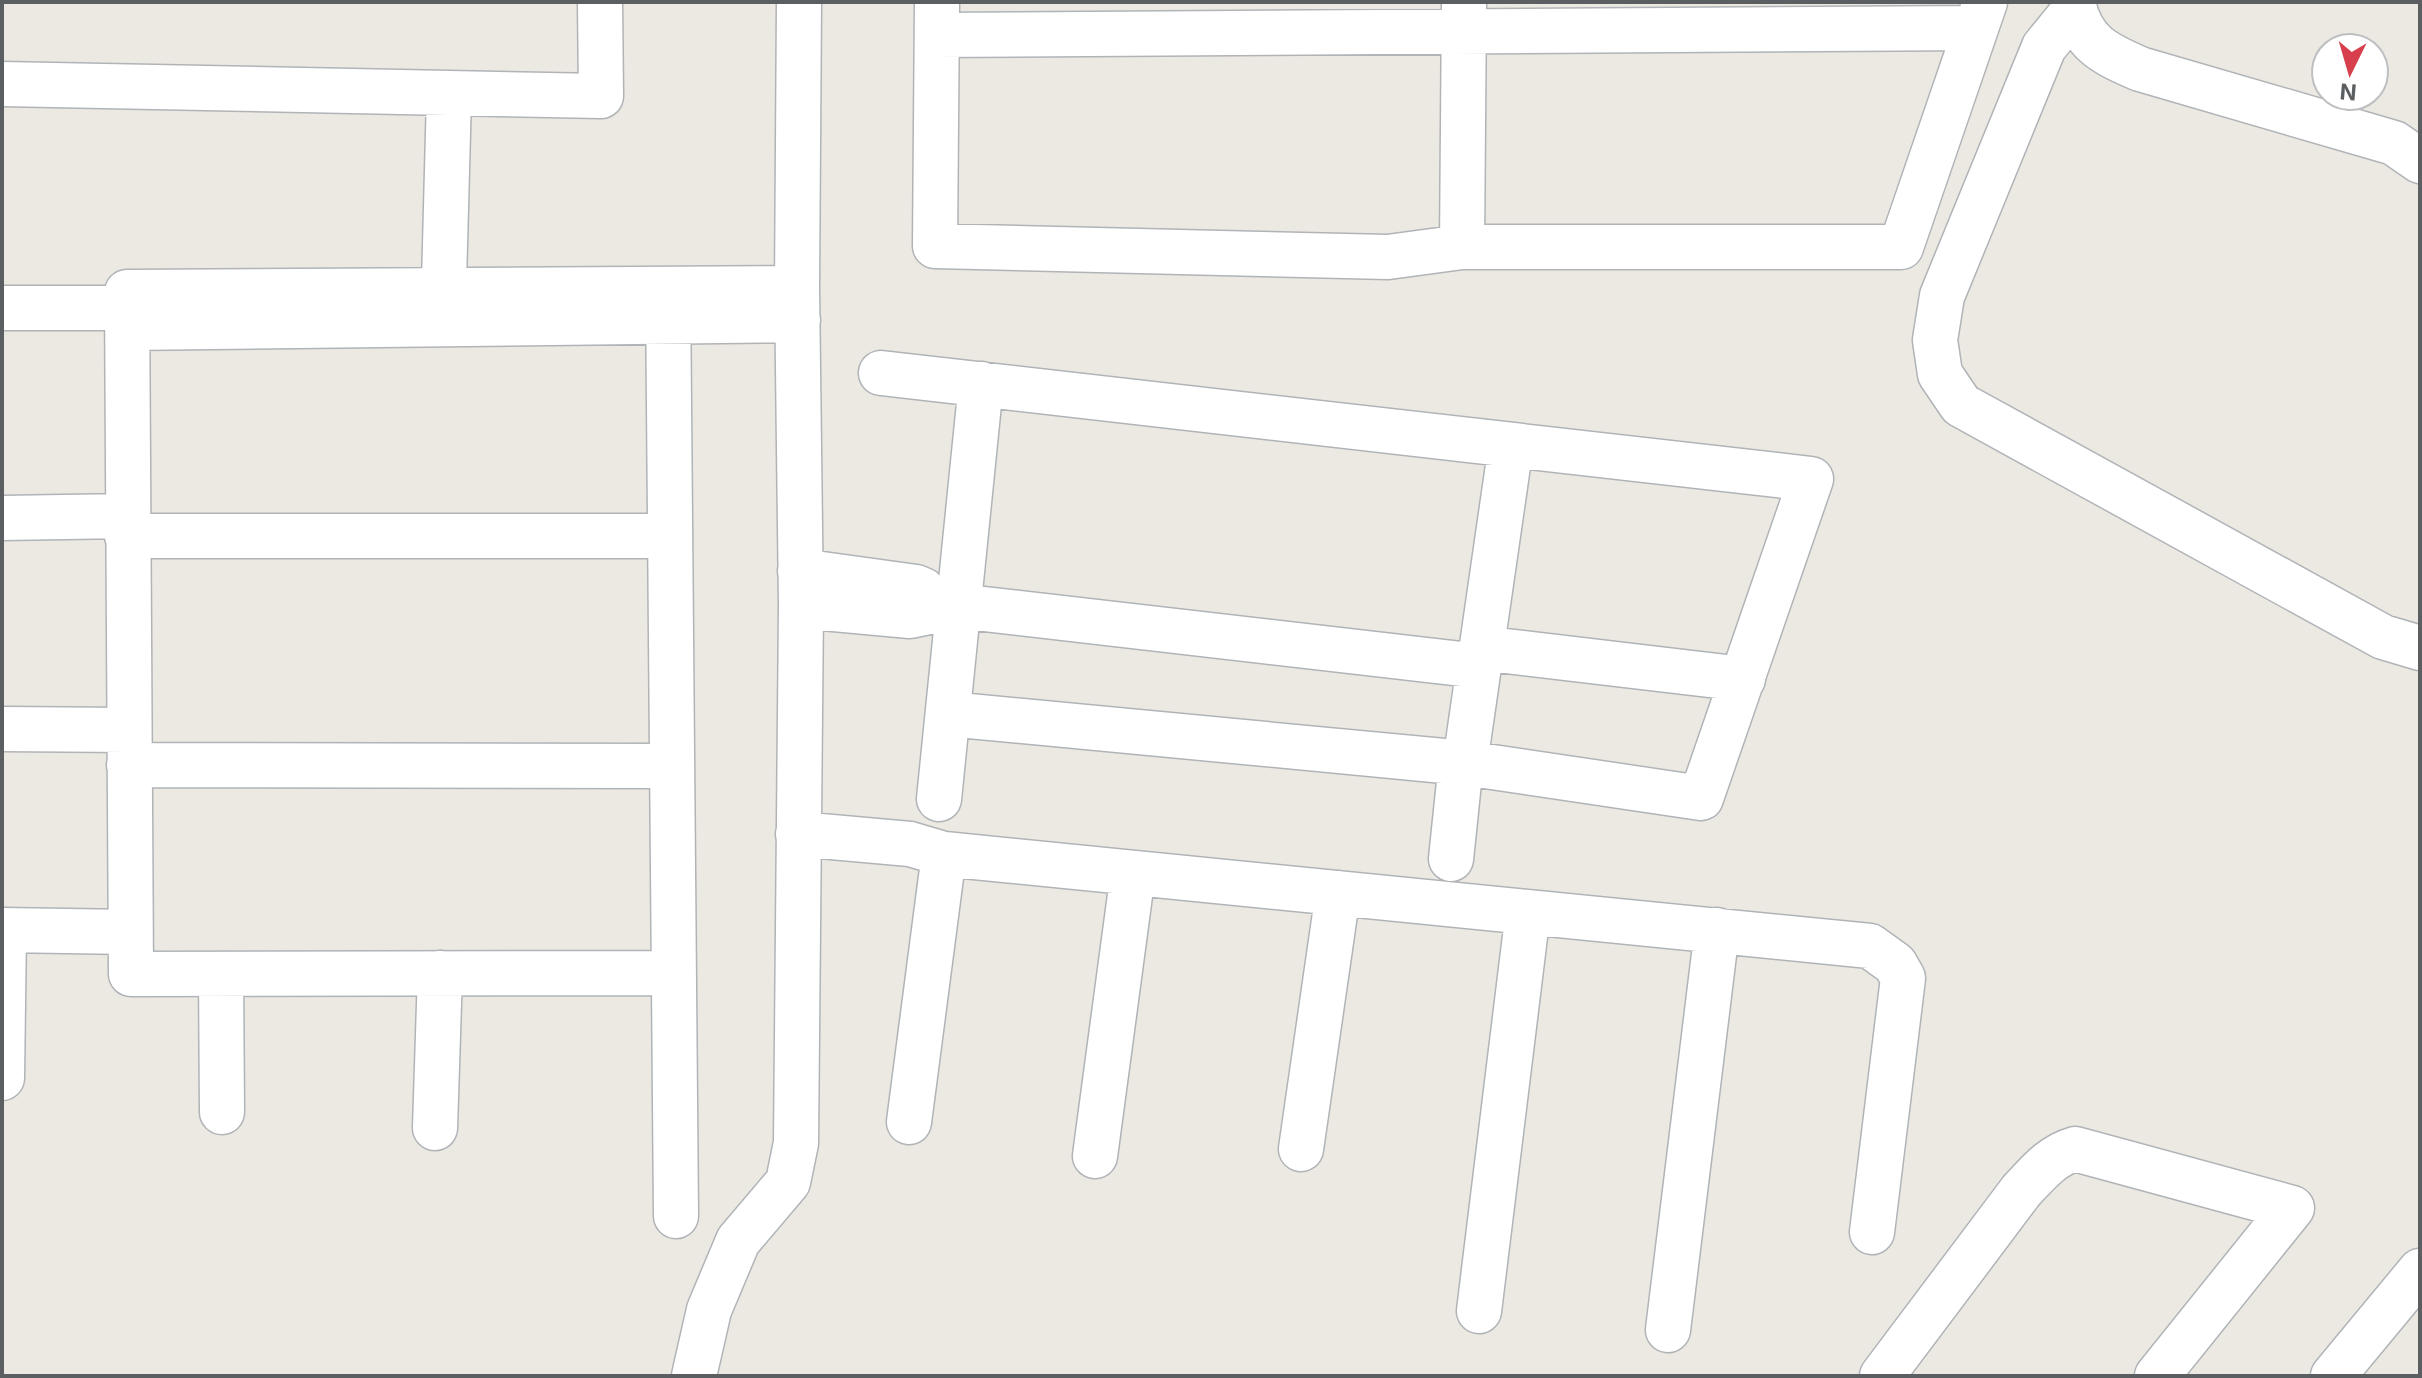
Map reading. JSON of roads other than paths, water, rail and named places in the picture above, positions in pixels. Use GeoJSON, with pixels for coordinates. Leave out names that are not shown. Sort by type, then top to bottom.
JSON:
{"type":"FeatureCollection","features":[{"type":"Feature","properties":{"kind":"street"},"geometry":{"type":"LineString","coordinates":[[2,84],[601,96],[600,2]]}},
{"type":"Feature","properties":{"kind":"street"},"geometry":{"type":"LineString","coordinates":[[694,1376],[709,1310],[738,1241],[788,1182],[796,1143],[801,588],[797,304],[799,2]]}},
{"type":"Feature","properties":{"kind":"street"},"geometry":{"type":"LineString","coordinates":[[2074,5],[2086,35],[2105,54],[2140,69],[2394,143],[2420,161]]}},
{"type":"Feature","properties":{"kind":"street"},"geometry":{"type":"LineString","coordinates":[[2074,5],[2044,47],[1942,296],[1935,340],[1940,374],[1961,405],[2383,637],[2420,648]]}},
{"type":"Feature","properties":{"kind":"street"},"geometry":{"type":"LineString","coordinates":[[1981,15],[1901,247],[1462,247],[1388,257],[935,246],[937,19],[1981,15]]}},
{"type":"Feature","properties":{"kind":"street"},"geometry":{"type":"LineString","coordinates":[[1462,247],[1464,17]]}},
{"type":"Feature","properties":{"kind":"street"},"geometry":{"type":"LineString","coordinates":[[443,307],[449,95]]}},
{"type":"Feature","properties":{"kind":"street"},"geometry":{"type":"LineString","coordinates":[[2,308],[797,304]]}},
{"type":"Feature","properties":{"kind":"street"},"geometry":{"type":"LineString","coordinates":[[668,305],[676,1216]]}},
{"type":"Feature","properties":{"kind":"street"},"geometry":{"type":"LineString","coordinates":[[127,309],[131,974],[674,973]]}},
{"type":"Feature","properties":{"kind":"street"},"geometry":{"type":"LineString","coordinates":[[881,373],[1811,479],[1701,798],[1463,763],[948,714]]}},
{"type":"Feature","properties":{"kind":"street"},"geometry":{"type":"LineString","coordinates":[[939,799],[981,384]]}},
{"type":"Feature","properties":{"kind":"street"},"geometry":{"type":"LineString","coordinates":[[1451,859],[1511,445]]}},
{"type":"Feature","properties":{"kind":"street"},"geometry":{"type":"LineString","coordinates":[[2,518],[127,526],[669,536]]}},
{"type":"Feature","properties":{"kind":"street"},"geometry":{"type":"LineString","coordinates":[[801,588],[910,616],[958,606],[1480,657],[1743,679]]}},
{"type":"Feature","properties":{"kind":"street"},"geometry":{"type":"LineString","coordinates":[[2,729],[129,748],[672,766]]}},
{"type":"Feature","properties":{"kind":"street"},"geometry":{"type":"LineString","coordinates":[[798,846],[910,865],[944,854],[1870,946],[1895,964],[1903,978],[1872,1232]]}},
{"type":"Feature","properties":{"kind":"street"},"geometry":{"type":"LineString","coordinates":[[909,1122],[944,854]]}},
{"type":"Feature","properties":{"kind":"street"},"geometry":{"type":"LineString","coordinates":[[1095,1156],[1133,873]]}},
{"type":"Feature","properties":{"kind":"street"},"geometry":{"type":"LineString","coordinates":[[1301,1149],[1338,893]]}},
{"type":"Feature","properties":{"kind":"street"},"geometry":{"type":"LineString","coordinates":[[1479,1311],[1528,912]]}},
{"type":"Feature","properties":{"kind":"street"},"geometry":{"type":"LineString","coordinates":[[2,1078],[3,930],[130,932]]}},
{"type":"Feature","properties":{"kind":"street"},"geometry":{"type":"LineString","coordinates":[[1668,1330],[1717,930]]}},
{"type":"Feature","properties":{"kind":"street"},"geometry":{"type":"LineString","coordinates":[[435,1128],[440,973]]}},
{"type":"Feature","properties":{"kind":"street"},"geometry":{"type":"LineString","coordinates":[[221,974],[222,1112]]}},
{"type":"Feature","properties":{"kind":"street"},"geometry":{"type":"LineString","coordinates":[[1882,1376],[2021,1191],[2047,1163],[2060,1153],[2075,1149],[2292,1208],[2157,1376]]}},
{"type":"Feature","properties":{"kind":"street"},"geometry":{"type":"LineString","coordinates":[[2333,1376],[2420,1271]]}}]}
